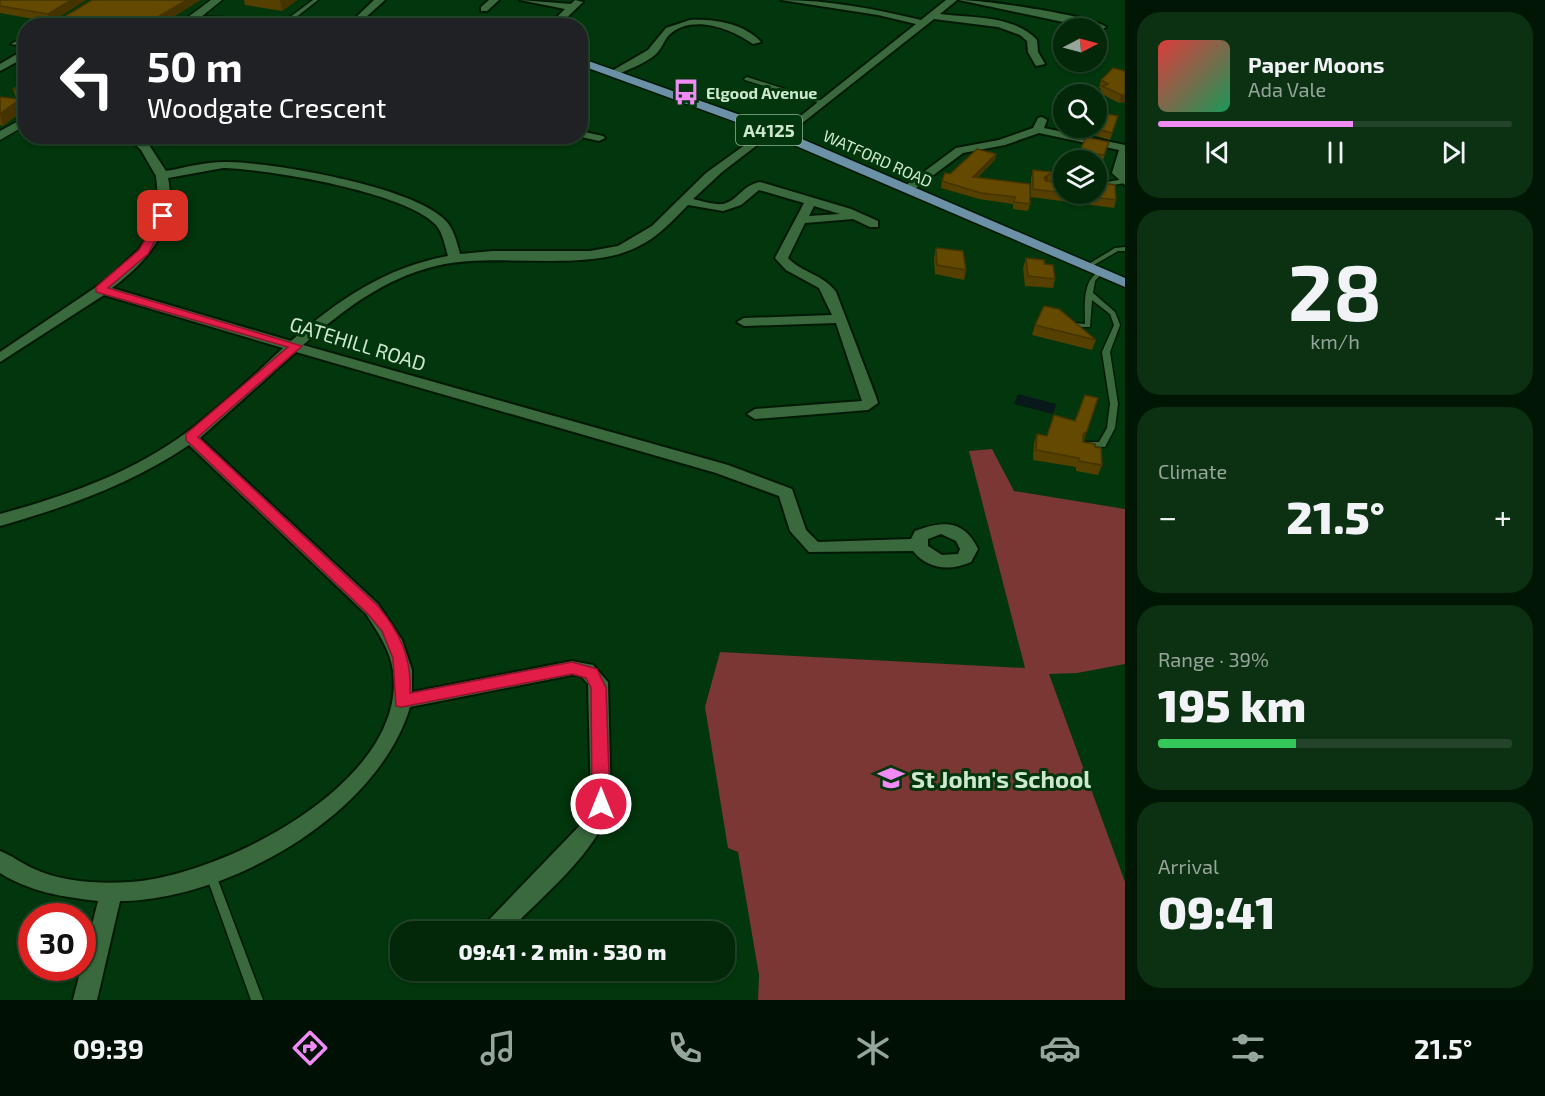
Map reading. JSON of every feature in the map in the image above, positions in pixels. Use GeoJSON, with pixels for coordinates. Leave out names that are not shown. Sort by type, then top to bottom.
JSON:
{"type":"FeatureCollection","features":[{"type":"Feature","properties":{"kind":"main road"},"geometry":{"type":"LineString","coordinates":[[193,18],[217,0]]}},
{"type":"Feature","properties":{"kind":"main road","name":"WATFORD ROAD"},"geometry":{"type":"LineString","coordinates":[[588,63],[776,133],[908,188],[953,212],[1125,283]]}},
{"type":"Feature","properties":{"kind":"main road"},"geometry":{"type":"LineString","coordinates":[[0,102],[18,104]]}},
{"type":"Feature","properties":{"kind":"main road"},"geometry":{"type":"LineString","coordinates":[[0,136],[18,125]]}},
{"type":"Feature","properties":{"kind":"street"},"geometry":{"type":"LineString","coordinates":[[360,18],[380,0]]}},
{"type":"Feature","properties":{"kind":"street"},"geometry":{"type":"LineString","coordinates":[[484,9],[494,0]]}},
{"type":"Feature","properties":{"kind":"street"},"geometry":{"type":"LineString","coordinates":[[525,0],[576,3]]}},
{"type":"Feature","properties":{"kind":"street"},"geometry":{"type":"LineString","coordinates":[[786,0],[868,10],[923,23]]}},
{"type":"Feature","properties":{"kind":"street"},"geometry":{"type":"LineString","coordinates":[[0,520],[96,489],[138,468],[190,437],[353,297],[412,269],[455,257],[571,255],[612,252],[636,244],[656,232],[701,184],[824,103],[952,0]]}},
{"type":"Feature","properties":{"kind":"street"},"geometry":{"type":"LineString","coordinates":[[964,0],[1019,9],[1053,18]]}},
{"type":"Feature","properties":{"kind":"street"},"geometry":{"type":"LineString","coordinates":[[560,18],[576,3]]}},
{"type":"Feature","properties":{"kind":"street"},"geometry":{"type":"LineString","coordinates":[[933,16],[979,21],[1022,33],[1032,40],[1033,52],[1040,64]]}},
{"type":"Feature","properties":{"kind":"street"},"geometry":{"type":"LineString","coordinates":[[615,72],[654,51],[666,31],[679,24],[698,22],[729,27],[744,32],[756,42]]}},
{"type":"Feature","properties":{"kind":"street"},"geometry":{"type":"LineString","coordinates":[[0,68],[18,58]]}},
{"type":"Feature","properties":{"kind":"street"},"geometry":{"type":"LineString","coordinates":[[908,188],[960,150],[1001,143],[1040,125],[1125,148],[1118,173],[1125,181]]}},
{"type":"Feature","properties":{"kind":"street"},"geometry":{"type":"LineString","coordinates":[[588,136],[599,138]]}},
{"type":"Feature","properties":{"kind":"street"},"geometry":{"type":"LineString","coordinates":[[0,358],[100,289],[144,251],[156,233],[166,204],[163,175],[152,155],[140,144]]}},
{"type":"Feature","properties":{"kind":"street"},"geometry":{"type":"LineString","coordinates":[[163,175],[232,165],[279,170],[370,192],[434,218],[444,229],[455,257]]}},
{"type":"Feature","properties":{"kind":"street"},"geometry":{"type":"LineString","coordinates":[[687,201],[726,207],[736,205],[752,187],[760,186],[811,201],[874,224]]}},
{"type":"Feature","properties":{"kind":"street"},"geometry":{"type":"LineString","coordinates":[[755,414],[862,407],[870,403],[831,294],[825,286],[787,267],[781,258],[811,201]]}},
{"type":"Feature","properties":{"kind":"street"},"geometry":{"type":"LineString","coordinates":[[801,220],[858,217]]}},
{"type":"Feature","properties":{"kind":"street","name":"GATEHILL ROAD"},"geometry":{"type":"LineString","coordinates":[[100,289],[474,400],[722,469],[786,493],[795,528],[804,542],[816,548],[918,545]]}},
{"type":"Feature","properties":{"kind":"street"},"geometry":{"type":"LineString","coordinates":[[744,322],[840,319]]}},
{"type":"Feature","properties":{"kind":"street"},"geometry":{"type":"LineString","coordinates":[[0,860],[11,870],[54,886],[111,892],[154,889],[211,875],[265,850],[332,806],[351,789],[381,754],[398,717],[402,701],[403,675],[401,658],[388,628],[372,609],[190,437]]}},
{"type":"Feature","properties":{"kind":"street"},"geometry":{"type":"LineString","coordinates":[[402,701],[572,668],[586,670],[598,682],[602,795],[596,822],[579,844],[503,921]]}},
{"type":"Feature","properties":{"kind":"street"},"geometry":{"type":"LineString","coordinates":[[85,1000],[111,892]]}},
{"type":"Feature","properties":{"kind":"lane"},"geometry":{"type":"LineString","coordinates":[[292,18],[316,0]]}},
{"type":"Feature","properties":{"kind":"lane"},"geometry":{"type":"LineString","coordinates":[[13,44],[18,41]]}},
{"type":"Feature","properties":{"kind":"lane"},"geometry":{"type":"LineString","coordinates":[[747,79],[824,103]]}},
{"type":"Feature","properties":{"kind":"lane"},"geometry":{"type":"LineString","coordinates":[[1107,184],[1125,181]]}},
{"type":"Feature","properties":{"kind":"lane"},"geometry":{"type":"LineString","coordinates":[[1085,268],[1117,249],[1125,249]]}},
{"type":"Feature","properties":{"kind":"lane"},"geometry":{"type":"LineString","coordinates":[[1074,326],[1088,326],[1089,294],[1092,281],[1099,273]]}},
{"type":"Feature","properties":{"kind":"lane"},"geometry":{"type":"LineString","coordinates":[[1086,444],[1102,445],[1111,428],[1114,404],[1106,352],[1117,325],[1113,314],[1089,294]]}},
{"type":"Feature","properties":{"kind":"lane"},"geometry":{"type":"LineString","coordinates":[[211,875],[257,1000]]}},
{"type":"Feature","properties":{"kind":"shaded area"},"geometry":{"type":"Polygon","coordinates":[[[1018,394],[1056,404],[1053,414],[1014,404],[1018,394]]]}},
{"type":"Feature","properties":{"kind":"shaded area","name":"St John's School"},"geometry":{"type":"Polygon","coordinates":[[[992,449],[1014,491],[1125,509],[1125,664],[1077,673],[1049,674],[1125,882],[1125,1000],[758,1000],[759,975],[738,852],[728,848],[705,707],[720,652],[1025,668],[969,451],[992,449]]]}},
{"type":"Feature","properties":{"kind":"building"},"geometry":{"type":"Polygon","coordinates":[[[0,0],[71,0],[48,14],[0,6],[0,0]]]}},
{"type":"Feature","properties":{"kind":"building"},"geometry":{"type":"Polygon","coordinates":[[[92,0],[187,0],[156,18],[62,18],[92,0]]]}},
{"type":"Feature","properties":{"kind":"building"},"geometry":{"type":"Polygon","coordinates":[[[1113,68],[1125,71],[1125,95],[1107,88],[1108,84],[1101,80],[1113,68]]]}},
{"type":"Feature","properties":{"kind":"building"},"geometry":{"type":"Polygon","coordinates":[[[0,97],[18,99],[18,100],[0,114],[0,97]]]}},
{"type":"Feature","properties":{"kind":"building"},"geometry":{"type":"Polygon","coordinates":[[[1107,114],[1118,116],[1112,133],[1107,132],[1107,114]]]}},
{"type":"Feature","properties":{"kind":"building"},"geometry":{"type":"Polygon","coordinates":[[[1086,138],[1109,142],[1106,150],[1080,150],[1086,138]]]}},
{"type":"Feature","properties":{"kind":"building"},"geometry":{"type":"Polygon","coordinates":[[[977,149],[996,154],[973,177],[1030,184],[1030,204],[1014,202],[1015,197],[981,193],[942,181],[945,173],[950,174],[977,149]]]}},
{"type":"Feature","properties":{"kind":"building"},"geometry":{"type":"Polygon","coordinates":[[[1033,170],[1053,172],[1053,175],[1049,174],[1044,178],[1046,181],[1053,182],[1053,192],[1033,189],[1033,170]]]}},
{"type":"Feature","properties":{"kind":"building"},"geometry":{"type":"Polygon","coordinates":[[[1107,184],[1115,185],[1116,200],[1107,199],[1107,184]]]}},
{"type":"Feature","properties":{"kind":"building"},"geometry":{"type":"Polygon","coordinates":[[[936,248],[963,251],[966,270],[937,265],[936,248]]]}},
{"type":"Feature","properties":{"kind":"building"},"geometry":{"type":"Polygon","coordinates":[[[1026,258],[1044,260],[1045,264],[1053,265],[1055,279],[1028,276],[1026,258]]]}},
{"type":"Feature","properties":{"kind":"building"},"geometry":{"type":"Polygon","coordinates":[[[1044,306],[1059,309],[1096,340],[1035,325],[1044,306]]]}},
{"type":"Feature","properties":{"kind":"building"},"geometry":{"type":"Polygon","coordinates":[[[1085,395],[1098,398],[1087,431],[1083,434],[1083,442],[1095,444],[1095,447],[1101,448],[1102,465],[1036,450],[1037,434],[1047,436],[1054,415],[1075,421],[1085,395]]]}},
{"type":"Feature","properties":{"kind":"place","name":"Elgood Avenue"},"geometry":{"type":"Point","coordinates":[686,92]}},
{"type":"Feature","properties":{"kind":"place","name":"St John's School"},"geometry":{"type":"Point","coordinates":[891,778]}},
{"type":"Feature","properties":{"kind":"route"},"geometry":{"type":"LineString","coordinates":[[163,216],[144,251],[100,289],[296,346],[214,419],[190,437],[372,609],[388,628],[401,658],[404,689],[402,701],[572,668],[591,673],[598,682],[601,804]]}}]}
